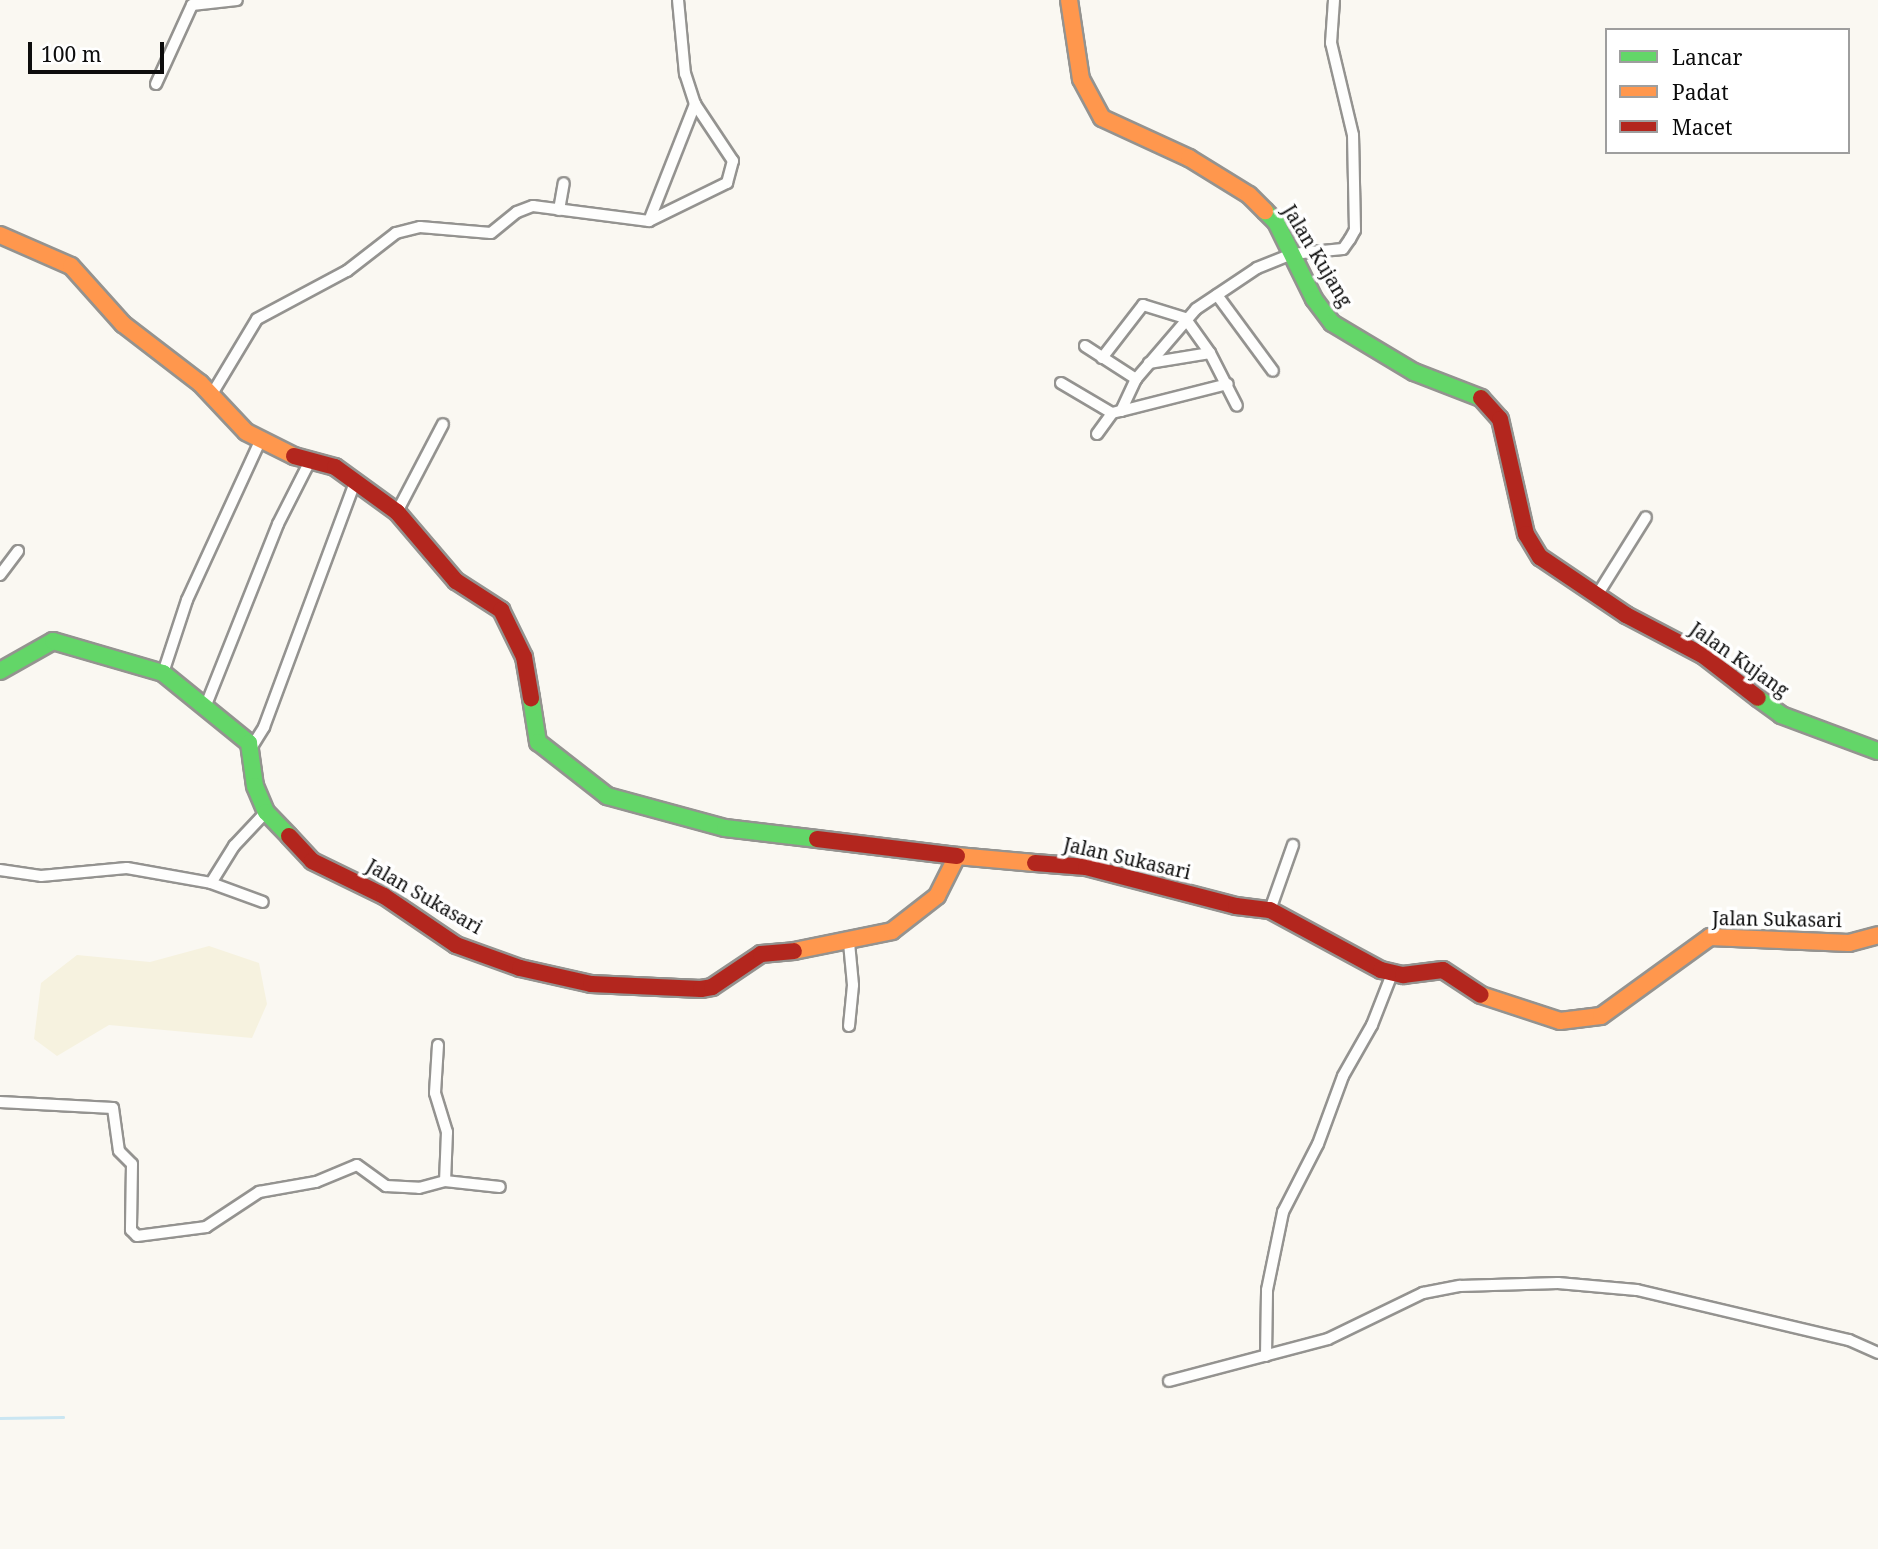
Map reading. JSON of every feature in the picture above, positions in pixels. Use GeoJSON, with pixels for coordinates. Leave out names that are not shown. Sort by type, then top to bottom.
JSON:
{"type":"FeatureCollection","features":[{"type":"Feature","properties":{"kind":"street"},"geometry":{"type":"LineString","coordinates":[[156,84],[192,5],[237,0]]}},
{"type":"Feature","properties":{"kind":"street"},"geometry":{"type":"LineString","coordinates":[[212,394],[257,319],[347,271],[396,233],[420,227],[491,233],[525,209],[649,220],[721,187],[734,169],[729,153],[695,104],[685,74],[678,0]]}},
{"type":"Feature","properties":{"kind":"street","name":"Jalan Kujang"},"geometry":{"type":"LineString","coordinates":[[1069,0],[1081,79],[1102,118],[1189,158],[1249,195],[1276,222],[1332,323],[1414,372],[1474,393],[1489,404],[1500,419],[1526,534],[1540,557],[1596,597],[1703,656],[1781,715],[1878,751]]}},
{"type":"Feature","properties":{"kind":"street"},"geometry":{"type":"LineString","coordinates":[[1097,434],[1117,412],[1136,379],[1185,318],[1257,268],[1292,254],[1343,250],[1355,230],[1353,135],[1331,43],[1334,0]]}},
{"type":"Feature","properties":{"kind":"street"},"geometry":{"type":"LineString","coordinates":[[649,220],[695,104]]}},
{"type":"Feature","properties":{"kind":"street"},"geometry":{"type":"LineString","coordinates":[[559,210],[565,183]]}},
{"type":"Feature","properties":{"kind":"street"},"geometry":{"type":"LineString","coordinates":[[0,235],[71,266],[123,324],[212,394],[260,441],[310,461],[335,467],[397,512],[446,571],[493,600],[501,610],[524,657],[538,741],[549,755],[607,796],[725,828],[957,856]]}},
{"type":"Feature","properties":{"kind":"street"},"geometry":{"type":"LineString","coordinates":[[1217,295],[1273,371]]}},
{"type":"Feature","properties":{"kind":"street"},"geometry":{"type":"LineString","coordinates":[[1102,358],[1143,305],[1185,318],[1210,353],[1237,406]]}},
{"type":"Feature","properties":{"kind":"street"},"geometry":{"type":"LineString","coordinates":[[1085,346],[1136,379]]}},
{"type":"Feature","properties":{"kind":"street"},"geometry":{"type":"LineString","coordinates":[[1149,363],[1210,353]]}},
{"type":"Feature","properties":{"kind":"street"},"geometry":{"type":"LineString","coordinates":[[1061,383],[1117,412],[1228,384]]}},
{"type":"Feature","properties":{"kind":"street"},"geometry":{"type":"LineString","coordinates":[[397,512],[443,424]]}},
{"type":"Feature","properties":{"kind":"street"},"geometry":{"type":"LineString","coordinates":[[163,673],[187,600],[238,481],[260,441]]}},
{"type":"Feature","properties":{"kind":"street"},"geometry":{"type":"LineString","coordinates":[[206,705],[278,524],[310,461]]}},
{"type":"Feature","properties":{"kind":"street"},"geometry":{"type":"LineString","coordinates":[[0,671],[53,641],[163,673],[206,705],[217,721],[251,748],[264,727],[355,482]]}},
{"type":"Feature","properties":{"kind":"street"},"geometry":{"type":"LineString","coordinates":[[1596,597],[1646,517]]}},
{"type":"Feature","properties":{"kind":"street"},"geometry":{"type":"LineString","coordinates":[[0,575],[18,551]]}},
{"type":"Feature","properties":{"kind":"street","name":"Jalan Sukasari"},"geometry":{"type":"LineString","coordinates":[[251,748],[255,786],[266,812],[312,861],[384,896],[456,944],[555,977],[591,984],[701,989],[712,987],[761,954],[849,943],[892,931],[920,911],[946,885],[957,856],[1086,867],[1236,906],[1270,910],[1392,974],[1443,970],[1473,991],[1521,1011],[1560,1021],[1589,1020],[1613,1008],[1693,945],[1710,937],[1849,943],[1878,935]]}},
{"type":"Feature","properties":{"kind":"street"},"geometry":{"type":"LineString","coordinates":[[211,883],[234,846],[266,812]]}},
{"type":"Feature","properties":{"kind":"street"},"geometry":{"type":"LineString","coordinates":[[1270,910],[1293,845]]}},
{"type":"Feature","properties":{"kind":"street"},"geometry":{"type":"LineString","coordinates":[[0,870],[41,876],[114,867],[211,883],[263,902]]}},
{"type":"Feature","properties":{"kind":"street"},"geometry":{"type":"LineString","coordinates":[[849,943],[853,985],[849,1026]]}},
{"type":"Feature","properties":{"kind":"street"},"geometry":{"type":"LineString","coordinates":[[1266,1356],[1268,1290],[1283,1212],[1318,1144],[1338,1088],[1372,1025],[1392,974]]}},
{"type":"Feature","properties":{"kind":"street"},"geometry":{"type":"LineString","coordinates":[[438,1045],[435,1093],[447,1132],[445,1181]]}},
{"type":"Feature","properties":{"kind":"street"},"geometry":{"type":"LineString","coordinates":[[0,1102],[113,1108],[119,1151],[132,1164],[131,1224],[137,1236],[206,1227],[259,1192],[316,1182],[351,1165],[361,1167],[386,1186],[419,1188],[445,1181],[500,1187]]}},
{"type":"Feature","properties":{"kind":"street"},"geometry":{"type":"LineString","coordinates":[[1169,1381],[1336,1336],[1434,1290],[1558,1283],[1661,1294],[1849,1340],[1878,1353]]}},
{"type":"Feature","properties":{"kind":"shaded area"},"geometry":{"type":"Polygon","coordinates":[[[209,946],[259,963],[267,1004],[252,1038],[109,1025],[57,1056],[34,1039],[41,983],[77,955],[150,962],[209,946]]]}},
{"type":"Feature","properties":{"kind":"waterway"},"geometry":{"type":"LineString","coordinates":[[0,1418],[63,1417]]}},
{"type":"Feature","properties":{"kind":"traffic: fast"},"geometry":{"type":"LineString","coordinates":[[1265,211],[1276,222],[1314,299],[1332,323],[1414,372],[1481,398]]}},
{"type":"Feature","properties":{"kind":"traffic: fast"},"geometry":{"type":"LineString","coordinates":[[0,671],[53,641],[163,673],[249,743],[255,786],[266,812],[289,836]]}},
{"type":"Feature","properties":{"kind":"traffic: fast"},"geometry":{"type":"LineString","coordinates":[[531,698],[538,742],[607,796],[725,828],[817,839]]}},
{"type":"Feature","properties":{"kind":"traffic: fast"},"geometry":{"type":"LineString","coordinates":[[1758,698],[1781,715],[1878,751]]}},
{"type":"Feature","properties":{"kind":"traffic: slow"},"geometry":{"type":"LineString","coordinates":[[1069,0],[1081,79],[1102,118],[1189,158],[1249,195],[1265,211]]}},
{"type":"Feature","properties":{"kind":"traffic: slow"},"geometry":{"type":"LineString","coordinates":[[0,235],[71,266],[123,324],[200,383],[246,432],[294,456]]}},
{"type":"Feature","properties":{"kind":"traffic: slow"},"geometry":{"type":"LineString","coordinates":[[794,951],[892,931],[937,896],[957,856],[1035,863]]}},
{"type":"Feature","properties":{"kind":"traffic: slow"},"geometry":{"type":"LineString","coordinates":[[1481,995],[1560,1021],[1601,1016],[1710,937],[1849,943],[1878,935]]}},
{"type":"Feature","properties":{"kind":"traffic: jam"},"geometry":{"type":"LineString","coordinates":[[1481,398],[1500,419],[1526,534],[1540,557],[1626,615],[1704,656],[1758,698]]}},
{"type":"Feature","properties":{"kind":"traffic: jam"},"geometry":{"type":"LineString","coordinates":[[294,456],[335,467],[397,512],[456,581],[501,610],[524,657],[531,698]]}},
{"type":"Feature","properties":{"kind":"traffic: jam"},"geometry":{"type":"LineString","coordinates":[[289,836],[312,861],[384,896],[456,945],[520,968],[591,984],[701,989],[712,987],[761,954],[794,951]]}},
{"type":"Feature","properties":{"kind":"traffic: jam"},"geometry":{"type":"LineString","coordinates":[[817,839],[957,856]]}},
{"type":"Feature","properties":{"kind":"traffic: jam"},"geometry":{"type":"LineString","coordinates":[[1035,863],[1086,867],[1236,906],[1270,910],[1381,970],[1403,975],[1443,970],[1481,995]]}}]}
